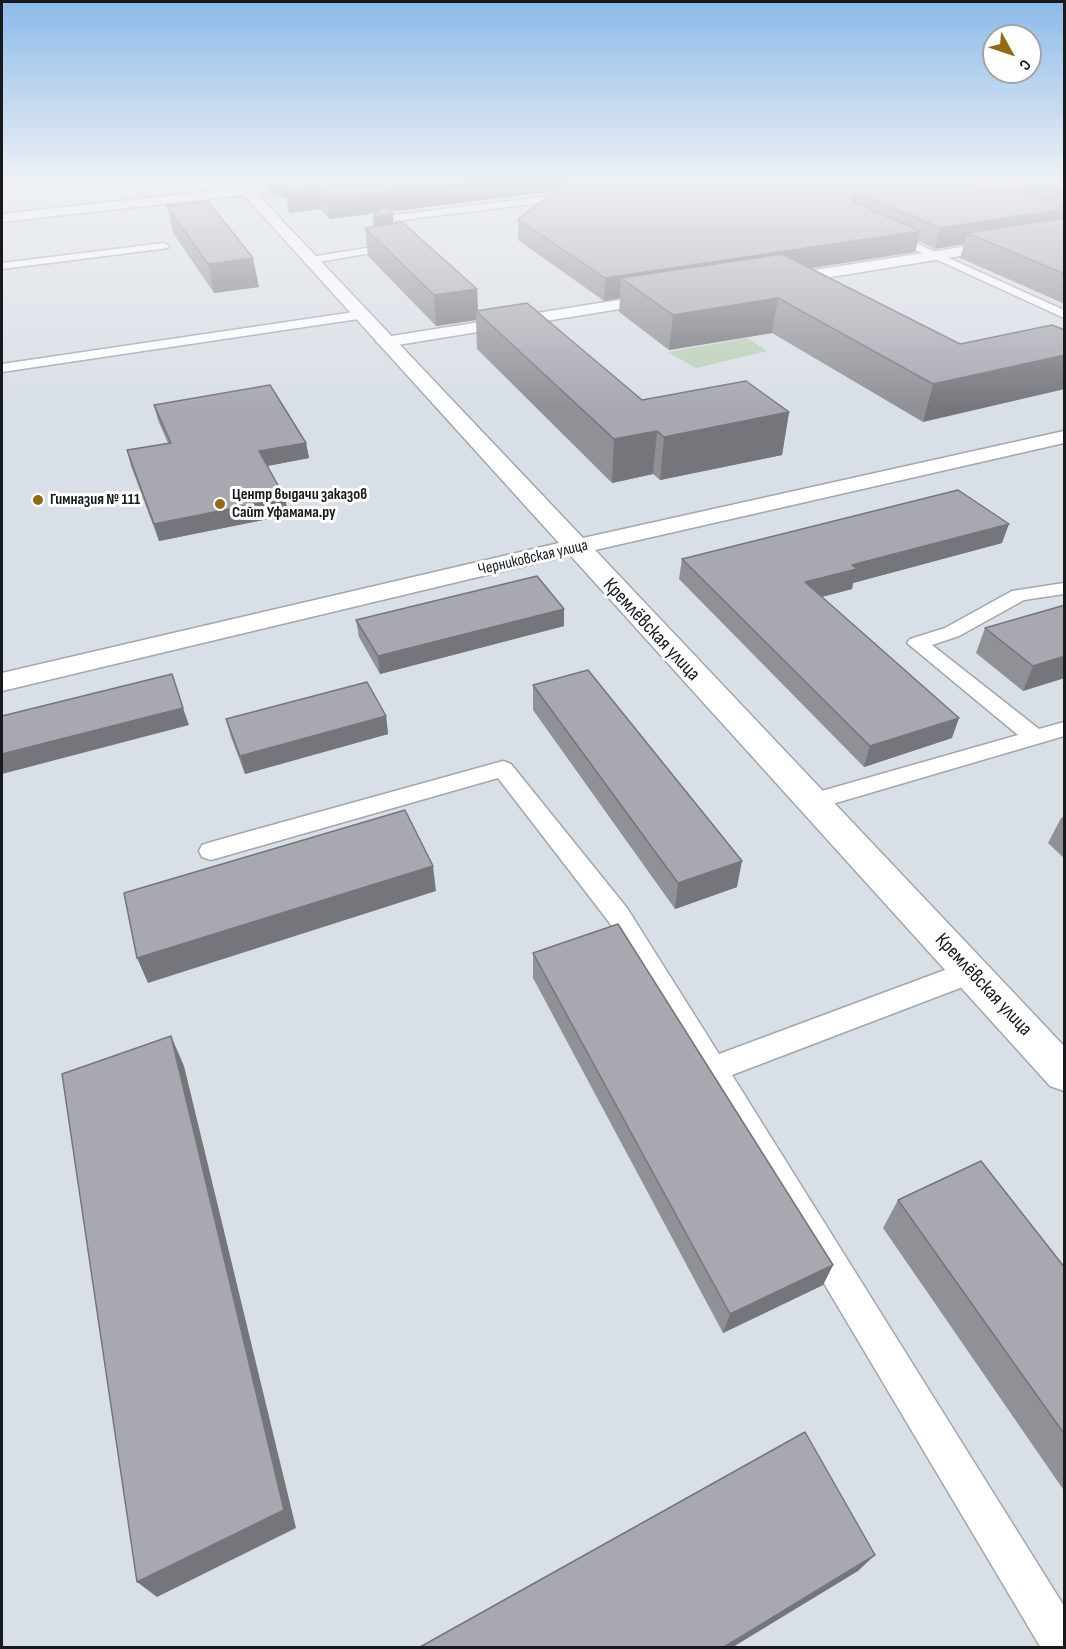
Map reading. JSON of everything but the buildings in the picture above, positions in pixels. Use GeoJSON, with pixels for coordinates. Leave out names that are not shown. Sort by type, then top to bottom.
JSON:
{"type":"FeatureCollection","features":[{"type":"Feature","properties":{"kind":"street","name":"Кремлёвская улица"},"geometry":{"type":"LineString","coordinates":[[306,255],[575,548],[1065,1073]]}},
{"type":"Feature","properties":{"kind":"street"},"geometry":{"type":"LineString","coordinates":[[763,282],[937,255]]}},
{"type":"Feature","properties":{"kind":"street"},"geometry":{"type":"LineString","coordinates":[[385,342],[682,295]]}},
{"type":"Feature","properties":{"kind":"street","name":"Черниковская улица"},"geometry":{"type":"LineString","coordinates":[[2,682],[575,548],[1061,440]]}},
{"type":"Feature","properties":{"kind":"lane"},"geometry":{"type":"LineString","coordinates":[[2,266],[91,255]]}},
{"type":"Feature","properties":{"kind":"lane"},"geometry":{"type":"LineString","coordinates":[[311,260],[343,255]]}},
{"type":"Feature","properties":{"kind":"lane"},"geometry":{"type":"LineString","coordinates":[[937,255],[1065,314]]}},
{"type":"Feature","properties":{"kind":"lane"},"geometry":{"type":"LineString","coordinates":[[798,277],[818,288]]}},
{"type":"Feature","properties":{"kind":"lane"},"geometry":{"type":"LineString","coordinates":[[2,368],[361,315]]}},
{"type":"Feature","properties":{"kind":"lane"},"geometry":{"type":"LineString","coordinates":[[1035,737],[917,643],[952,632],[1019,595],[1065,589]]}},
{"type":"Feature","properties":{"kind":"lane"},"geometry":{"type":"LineString","coordinates":[[812,802],[1065,729]]}},
{"type":"Feature","properties":{"kind":"lane"},"geometry":{"type":"LineString","coordinates":[[211,851],[503,770],[618,915],[1065,1645]]}},
{"type":"Feature","properties":{"kind":"lane"},"geometry":{"type":"LineString","coordinates":[[713,1069],[971,972]]}},
{"type":"Feature","properties":{"kind":"green space"},"geometry":{"type":"Polygon","coordinates":[[[747,338],[767,351],[696,368],[668,352],[747,338]]]}},
{"type":"Feature","properties":{"kind":"place","name":"Гимназия № 111"},"geometry":{"type":"Point","coordinates":[38,500]}},
{"type":"Feature","properties":{"kind":"place","name":"Центр выдачи заказов Сайт Уфамама.ру"},"geometry":{"type":"Point","coordinates":[220,504]}}]}
